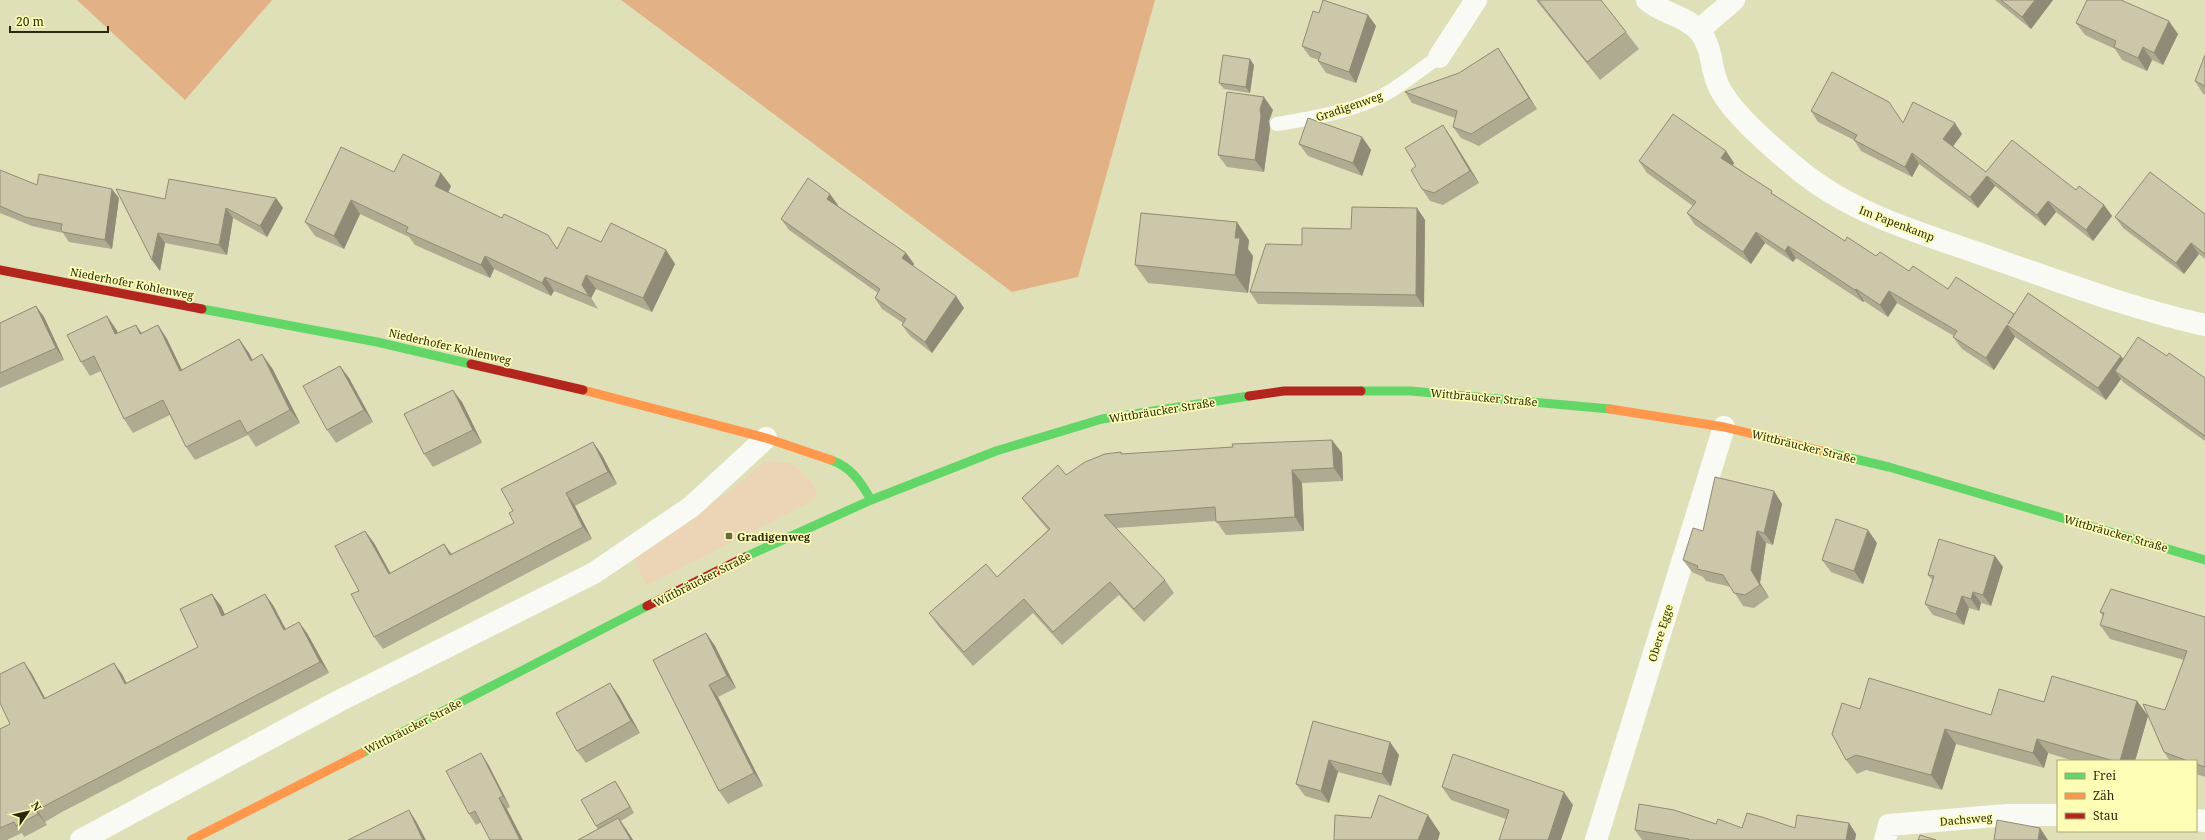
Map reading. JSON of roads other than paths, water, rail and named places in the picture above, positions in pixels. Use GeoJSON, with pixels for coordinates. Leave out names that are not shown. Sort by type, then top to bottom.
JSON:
{"type":"FeatureCollection","features":[{"type":"Feature","properties":{"kind":"main road","name":"Niederhofer Kohlenweg"},"geometry":{"type":"LineString","coordinates":[[0,270],[377,342],[564,385],[766,438],[840,463],[860,480],[871,500]]}},
{"type":"Feature","properties":{"kind":"main road","name":"Wittbräucker Straße"},"geometry":{"type":"LineString","coordinates":[[191,840],[704,578],[799,531],[871,500],[996,451],[1102,419],[1284,391],[1410,391],[1625,410],[1724,426],[1889,467],[2205,560]]}},
{"type":"Feature","properties":{"kind":"street","name":"Gradigenweg"},"geometry":{"type":"LineString","coordinates":[[1438,57],[1476,0]]}},
{"type":"Feature","properties":{"kind":"street","name":"Im Papenkamp"},"geometry":{"type":"LineString","coordinates":[[1647,0],[1658,8],[1690,22],[1699,30],[1710,49],[1714,76],[1728,101],[1770,145],[1826,191],[1874,216],[2094,293],[2205,325]]}},
{"type":"Feature","properties":{"kind":"street"},"geometry":{"type":"LineString","coordinates":[[1699,30],[1734,0]]}},
{"type":"Feature","properties":{"kind":"street","name":"Obere Egge"},"geometry":{"type":"LineString","coordinates":[[1596,840],[1724,426]]}},
{"type":"Feature","properties":{"kind":"street"},"geometry":{"type":"LineString","coordinates":[[81,840],[339,701],[594,573],[690,507],[766,438]]}},
{"type":"Feature","properties":{"kind":"street","name":"Dachsweg"},"geometry":{"type":"LineString","coordinates":[[1886,840],[1889,825],[2007,815],[2057,815]]}},
{"type":"Feature","properties":{"kind":"lane","name":"Gradigenweg"},"geometry":{"type":"LineString","coordinates":[[1277,124],[1312,119],[1373,100],[1389,92],[1438,57]]}},
{"type":"Feature","properties":{"kind":"place","name":"Gradigenweg"},"geometry":{"type":"Point","coordinates":[729,536]}}]}
